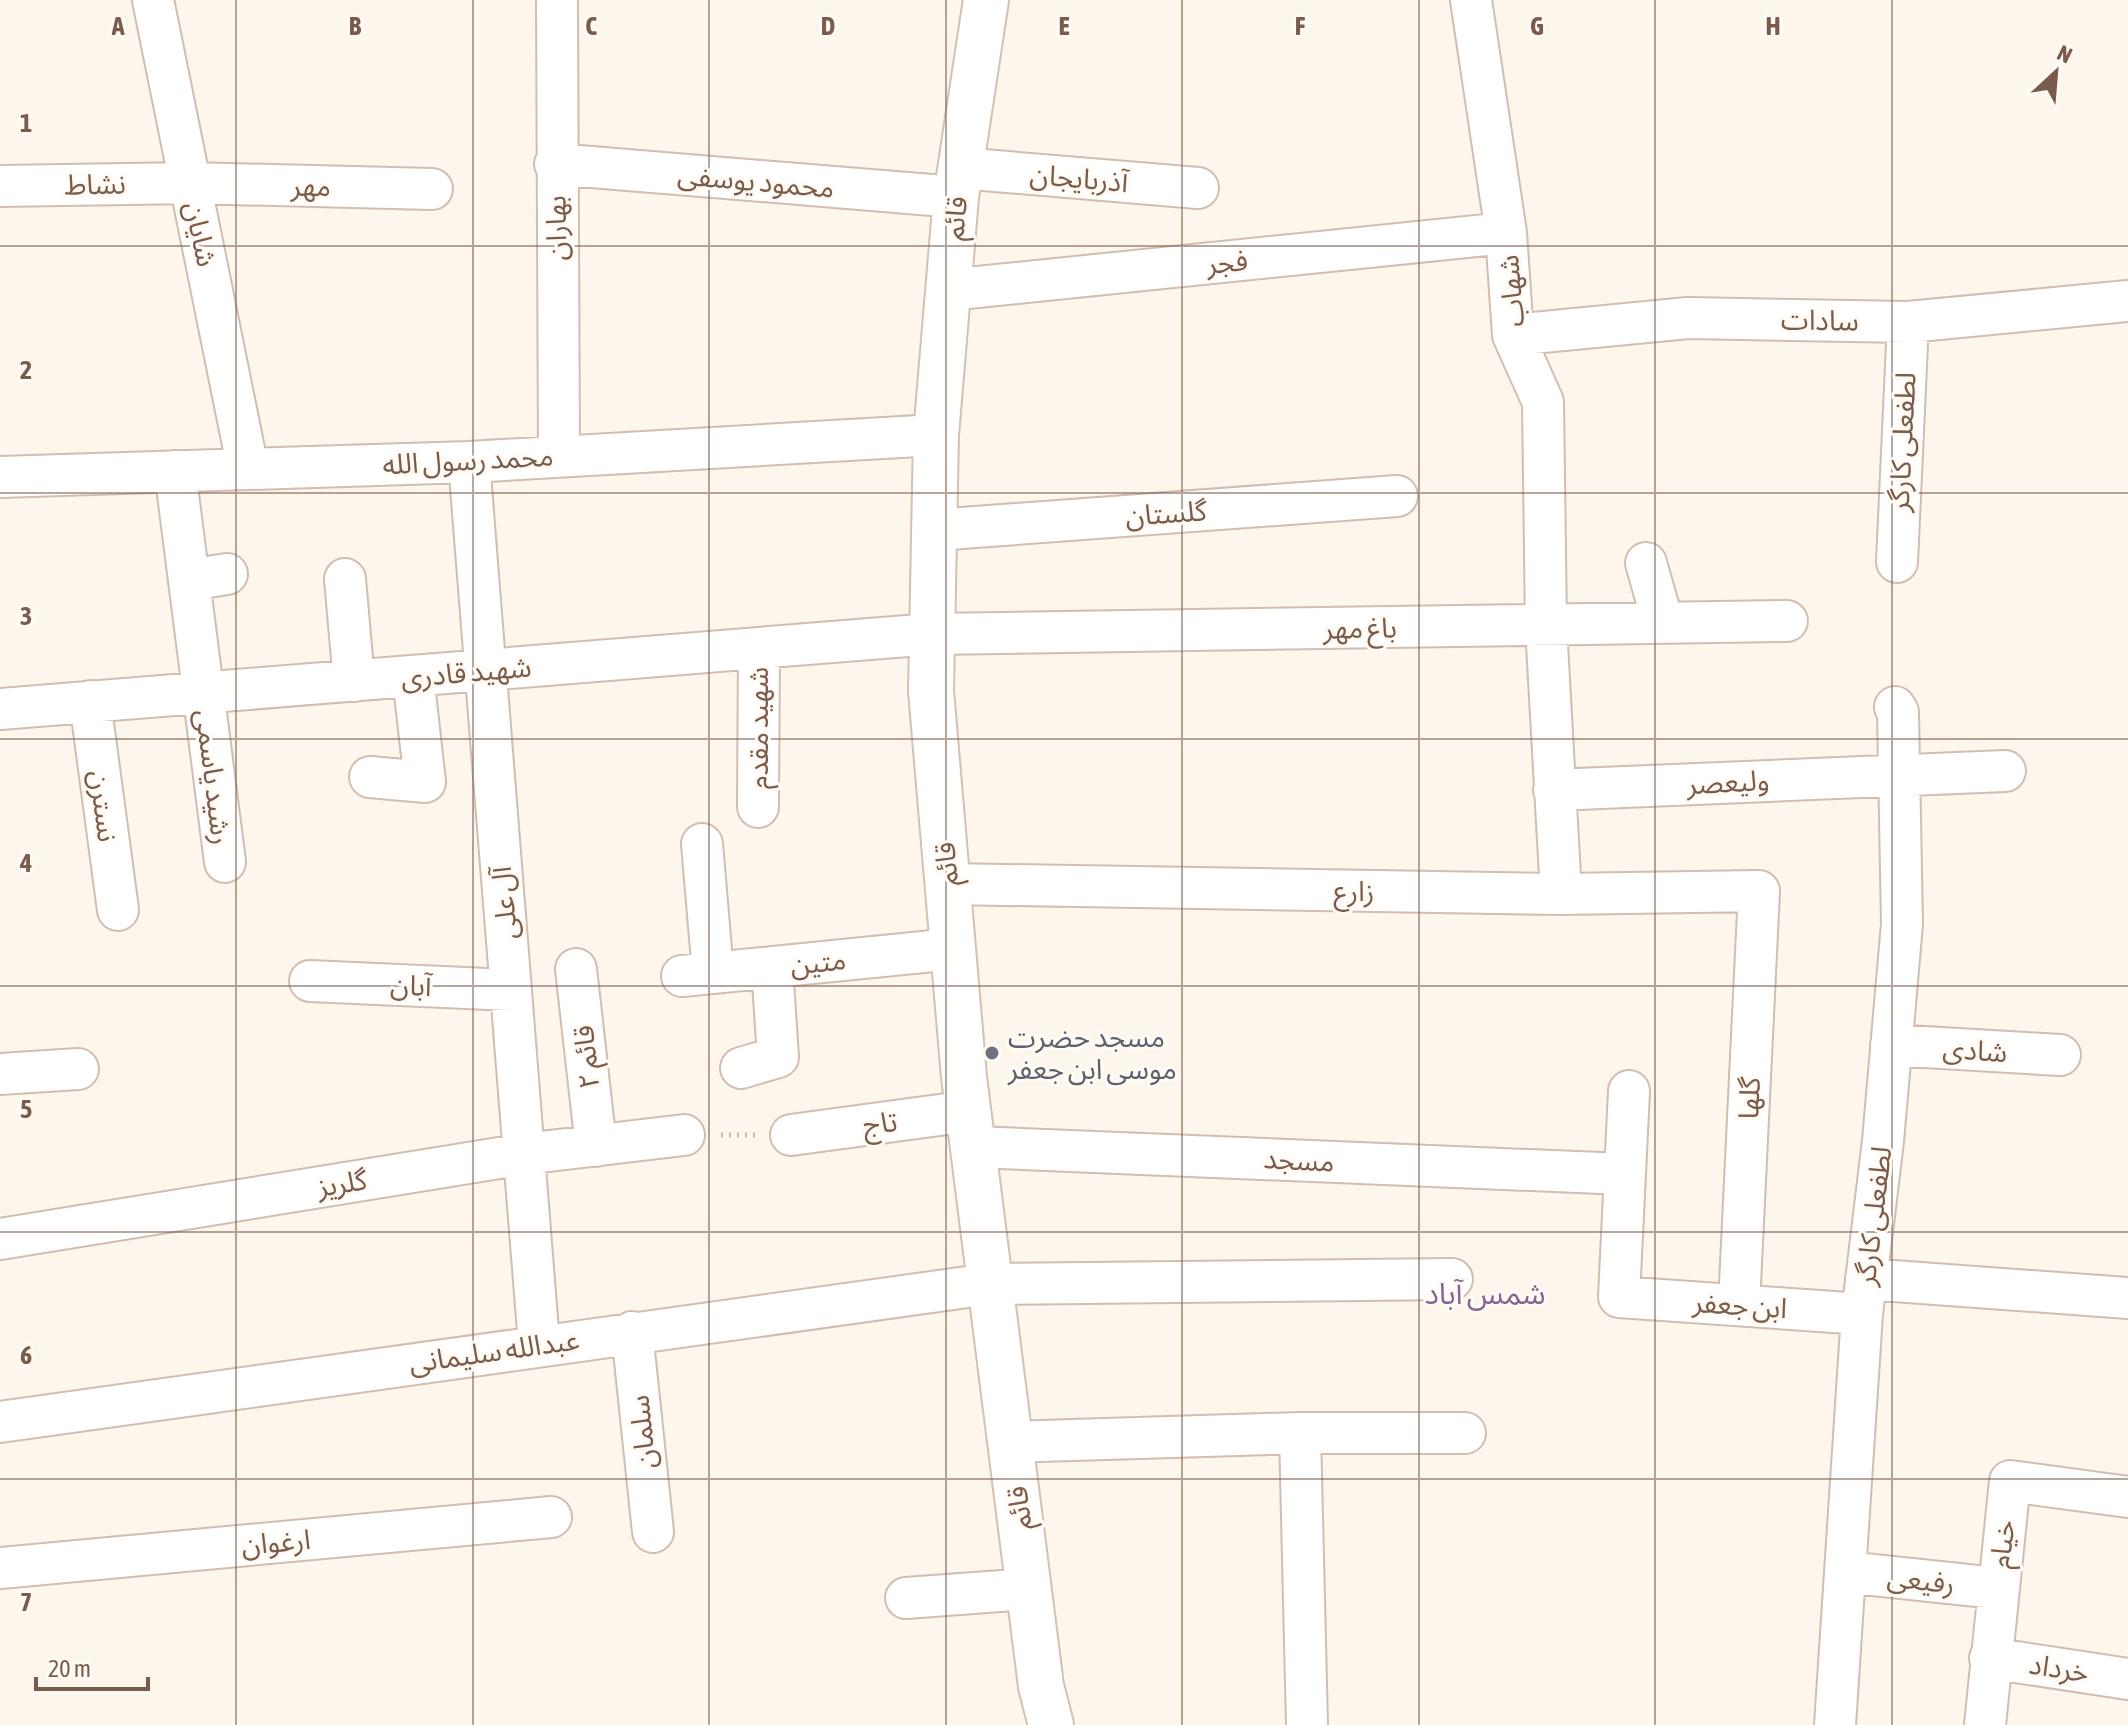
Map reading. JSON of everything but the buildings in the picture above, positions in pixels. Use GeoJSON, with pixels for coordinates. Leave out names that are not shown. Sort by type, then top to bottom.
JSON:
{"type":"FeatureCollection","features":[{"type":"Feature","properties":{"kind":"street","name":"شایان"},"geometry":{"type":"LineString","coordinates":[[153,0],[248,469]]}},
{"type":"Feature","properties":{"kind":"street","name":"بهاران"},"geometry":{"type":"LineString","coordinates":[[557,0],[555,164],[559,456]]}},
{"type":"Feature","properties":{"kind":"street","name":"قائم"},"geometry":{"type":"LineString","coordinates":[[986,0],[958,183],[936,435],[931,691],[971,1129],[1041,1686],[1051,1725]]}},
{"type":"Feature","properties":{"kind":"street","name":"شهاب"},"geometry":{"type":"LineString","coordinates":[[1471,0],[1506,233],[1513,335],[1543,402],[1546,626],[1554,790]]}},
{"type":"Feature","properties":{"kind":"street","name":"محمود یوسفی"},"geometry":{"type":"LineString","coordinates":[[555,164],[958,183]]}},
{"type":"Feature","properties":{"kind":"street","name":"نشاط"},"geometry":{"type":"LineString","coordinates":[[0,186],[190,183]]}},
{"type":"Feature","properties":{"kind":"street","name":"مهر"},"geometry":{"type":"LineString","coordinates":[[190,183],[432,189]]}},
{"type":"Feature","properties":{"kind":"street","name":"آذربایجان"},"geometry":{"type":"LineString","coordinates":[[958,183],[1198,188]]}},
{"type":"Feature","properties":{"kind":"street","name":"فجر"},"geometry":{"type":"LineString","coordinates":[[948,290],[1506,233]]}},
{"type":"Feature","properties":{"kind":"street","name":"سادات"},"geometry":{"type":"LineString","coordinates":[[1513,335],[1688,318],[1908,322],[2128,301]]}},
{"type":"Feature","properties":{"kind":"street","name":"لطفعلی کارگر"},"geometry":{"type":"LineString","coordinates":[[1897,562],[1908,322]]}},
{"type":"Feature","properties":{"kind":"street","name":"محمد رسول الله"},"geometry":{"type":"LineString","coordinates":[[0,477],[469,462],[936,435]]}},
{"type":"Feature","properties":{"kind":"street","name":"آل علی"},"geometry":{"type":"LineString","coordinates":[[469,462],[539,1344]]}},
{"type":"Feature","properties":{"kind":"street"},"geometry":{"type":"LineString","coordinates":[[175,471],[203,693]]}},
{"type":"Feature","properties":{"kind":"street","name":"گلستان"},"geometry":{"type":"LineString","coordinates":[[934,530],[1397,496]]}},
{"type":"Feature","properties":{"kind":"street"},"geometry":{"type":"LineString","coordinates":[[1646,563],[1663,623]]}},
{"type":"Feature","properties":{"kind":"street"},"geometry":{"type":"LineString","coordinates":[[189,580],[227,574]]}},
{"type":"Feature","properties":{"kind":"street"},"geometry":{"type":"LineString","coordinates":[[345,579],[354,681]]}},
{"type":"Feature","properties":{"kind":"street","name":"باغ مهر"},"geometry":{"type":"LineString","coordinates":[[932,634],[1787,621]]}},
{"type":"Feature","properties":{"kind":"street","name":"شهید قادری"},"geometry":{"type":"LineString","coordinates":[[0,709],[932,634]]}},
{"type":"Feature","properties":{"kind":"street","name":"شهید مقدم"},"geometry":{"type":"LineString","coordinates":[[758,807],[759,648]]}},
{"type":"Feature","properties":{"kind":"street"},"geometry":{"type":"LineString","coordinates":[[370,777],[425,782],[413,676]]}},
{"type":"Feature","properties":{"kind":"street","name":"رشید یاسمی"},"geometry":{"type":"LineString","coordinates":[[203,693],[225,862]]}},
{"type":"Feature","properties":{"kind":"street","name":"نسترن"},"geometry":{"type":"LineString","coordinates":[[90,701],[118,910]]}},
{"type":"Feature","properties":{"kind":"street","name":"لطفعلی کارگر"},"geometry":{"type":"LineString","coordinates":[[1835,1725],[1864,1296],[1902,924],[1898,712],[1895,707]]}},
{"type":"Feature","properties":{"kind":"street","name":"ولیعصر"},"geometry":{"type":"LineString","coordinates":[[1554,790],[2005,771]]}},
{"type":"Feature","properties":{"kind":"street"},"geometry":{"type":"LineString","coordinates":[[1554,790],[1561,894]]}},
{"type":"Feature","properties":{"kind":"street","name":"متین"},"geometry":{"type":"LineString","coordinates":[[702,844],[698,975],[953,949]]}},
{"type":"Feature","properties":{"kind":"street","name":"زارع"},"geometry":{"type":"LineString","coordinates":[[948,884],[1561,894],[1759,891]]}},
{"type":"Feature","properties":{"kind":"street","name":"گلها"},"geometry":{"type":"LineString","coordinates":[[1739,1305],[1759,891]]}},
{"type":"Feature","properties":{"kind":"street"},"geometry":{"type":"LineString","coordinates":[[741,1068],[778,1057],[772,967]]}},
{"type":"Feature","properties":{"kind":"street","name":"قائم ۲"},"geometry":{"type":"LineString","coordinates":[[576,969],[596,1146]]}},
{"type":"Feature","properties":{"kind":"street","name":"آبان"},"geometry":{"type":"LineString","coordinates":[[310,981],[511,990]]}},
{"type":"Feature","properties":{"kind":"street","name":"شادی"},"geometry":{"type":"LineString","coordinates":[[1891,1045],[2060,1055]]}},
{"type":"Feature","properties":{"kind":"street"},"geometry":{"type":"LineString","coordinates":[[0,1074],[78,1069]]}},
{"type":"Feature","properties":{"kind":"street"},"geometry":{"type":"LineString","coordinates":[[1625,1174],[1629,1091]]}},
{"type":"Feature","properties":{"kind":"street","name":"تاج"},"geometry":{"type":"LineString","coordinates":[[791,1135],[971,1129]]}},
{"type":"Feature","properties":{"kind":"street","name":"مسجد"},"geometry":{"type":"LineString","coordinates":[[971,1129],[1625,1174]]}},
{"type":"Feature","properties":{"kind":"street","name":"گلریز"},"geometry":{"type":"LineString","coordinates":[[0,1239],[524,1154],[684,1135]]}},
{"type":"Feature","properties":{"kind":"street","name":"ابن جعفر"},"geometry":{"type":"LineString","coordinates":[[1625,1174],[1619,1297],[1739,1305],[1864,1296],[2128,1298]]}},
{"type":"Feature","properties":{"kind":"street","name":"عبدالله سلیمانی"},"geometry":{"type":"LineString","coordinates":[[0,1422],[539,1344],[989,1284],[1452,1279]]}},
{"type":"Feature","properties":{"kind":"street","name":"سلمان"},"geometry":{"type":"LineString","coordinates":[[632,1332],[653,1532]]}},
{"type":"Feature","properties":{"kind":"street"},"geometry":{"type":"LineString","coordinates":[[1011,1442],[1300,1433],[1465,1433]]}},
{"type":"Feature","properties":{"kind":"street"},"geometry":{"type":"LineString","coordinates":[[1300,1433],[1307,1725]]}},
{"type":"Feature","properties":{"kind":"street","name":"خیام"},"geometry":{"type":"LineString","coordinates":[[1985,1725],[1996,1588],[2010,1481],[2128,1497]]}},
{"type":"Feature","properties":{"kind":"street","name":"ارغوان"},"geometry":{"type":"LineString","coordinates":[[0,1568],[551,1517]]}},
{"type":"Feature","properties":{"kind":"street","name":"رفیعی"},"geometry":{"type":"LineString","coordinates":[[1845,1572],[1996,1588]]}},
{"type":"Feature","properties":{"kind":"street"},"geometry":{"type":"LineString","coordinates":[[906,1598],[1029,1589]]}},
{"type":"Feature","properties":{"kind":"street","name":"خرداد"},"geometry":{"type":"LineString","coordinates":[[1990,1658],[2128,1679]]}},
{"type":"Feature","properties":{"kind":"path"},"geometry":{"type":"LineString","coordinates":[[684,1135],[791,1135]]}},
{"type":"Feature","properties":{"kind":"place","name":"مسجد حضرت موسی ابن جعفر"},"geometry":{"type":"Point","coordinates":[992,1053]}},
{"type":"Feature","properties":{"kind":"district","name":"شمس آباد"},"geometry":{"type":"Point","coordinates":[1485,1293]}}]}
